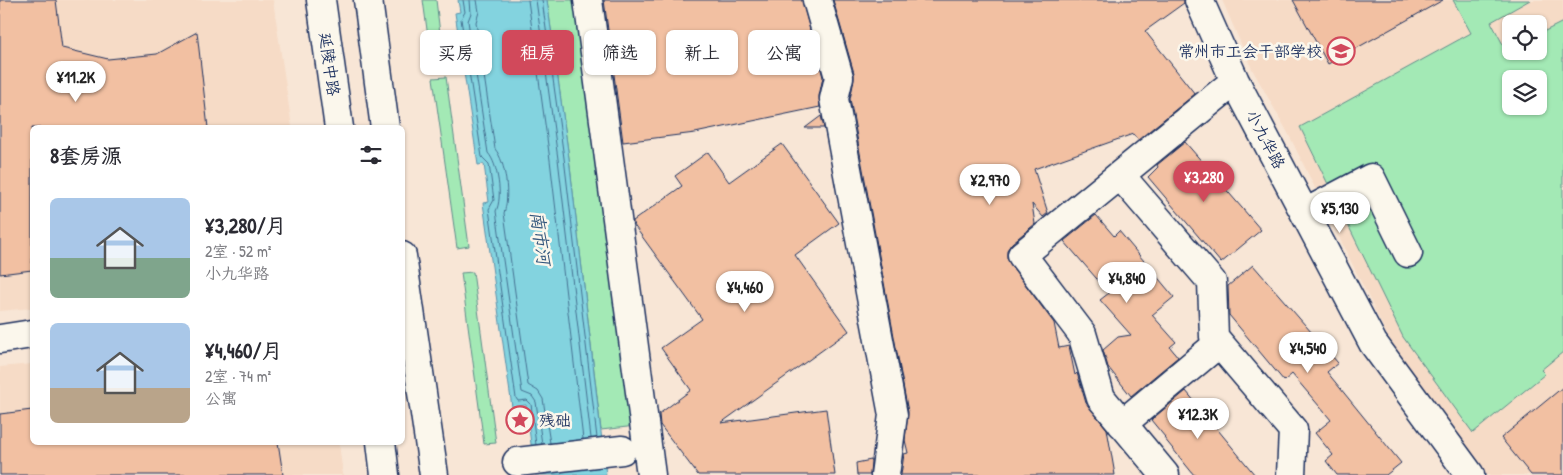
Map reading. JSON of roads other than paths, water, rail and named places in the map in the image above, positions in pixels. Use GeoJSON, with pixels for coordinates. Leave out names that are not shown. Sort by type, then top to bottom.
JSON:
{"type":"FeatureCollection","features":[{"type":"Feature","properties":{"kind":"street","name":"延陵中路"},"geometry":{"type":"LineString","coordinates":[[321,0],[340,125]]}},
{"type":"Feature","properties":{"kind":"street"},"geometry":{"type":"LineString","coordinates":[[368,0],[385,125]]}},
{"type":"Feature","properties":{"kind":"street"},"geometry":{"type":"LineString","coordinates":[[588,0],[651,475]]}},
{"type":"Feature","properties":{"kind":"street"},"geometry":{"type":"LineString","coordinates":[[817,0],[839,77],[834,99],[893,415],[885,475]]}},
{"type":"Feature","properties":{"kind":"street","name":"小九华路"},"geometry":{"type":"LineString","coordinates":[[1200,0],[1235,80],[1373,343],[1470,475]]}},
{"type":"Feature","properties":{"kind":"street"},"geometry":{"type":"LineString","coordinates":[[1165,475],[1100,398],[1082,334],[1022,255],[1235,80]]}},
{"type":"Feature","properties":{"kind":"street"},"geometry":{"type":"LineString","coordinates":[[1120,175],[1212,282],[1214,337],[1293,430],[1291,475]]}},
{"type":"Feature","properties":{"kind":"street"},"geometry":{"type":"LineString","coordinates":[[1305,213],[1371,178],[1408,253]]}},
{"type":"Feature","properties":{"kind":"street"},"geometry":{"type":"LineString","coordinates":[[405,277],[434,475]]}},
{"type":"Feature","properties":{"kind":"street"},"geometry":{"type":"LineString","coordinates":[[0,339],[30,334]]}},
{"type":"Feature","properties":{"kind":"street"},"geometry":{"type":"LineString","coordinates":[[1122,424],[1219,343]]}},
{"type":"Feature","properties":{"kind":"street"},"geometry":{"type":"LineString","coordinates":[[381,445],[385,475]]}},
{"type":"Feature","properties":{"kind":"street"},"geometry":{"type":"LineString","coordinates":[[517,462],[622,450]]}},
{"type":"Feature","properties":{"kind":"water","name":"南市河"},"geometry":{"type":"Polygon","coordinates":[[[458,0],[547,0],[551,30],[502,30],[502,75],[557,75],[606,475],[535,475],[526,405],[512,407],[483,203],[489,202],[484,164],[478,165],[464,75],[492,75],[492,30],[458,30],[455,13],[460,12],[458,0]]]}},
{"type":"Feature","properties":{"kind":"place","name":"常州市工会干部学校"},"geometry":{"type":"Point","coordinates":[1341,51]}},
{"type":"Feature","properties":{"kind":"place","name":"残础"},"geometry":{"type":"Point","coordinates":[520,420]}}]}
